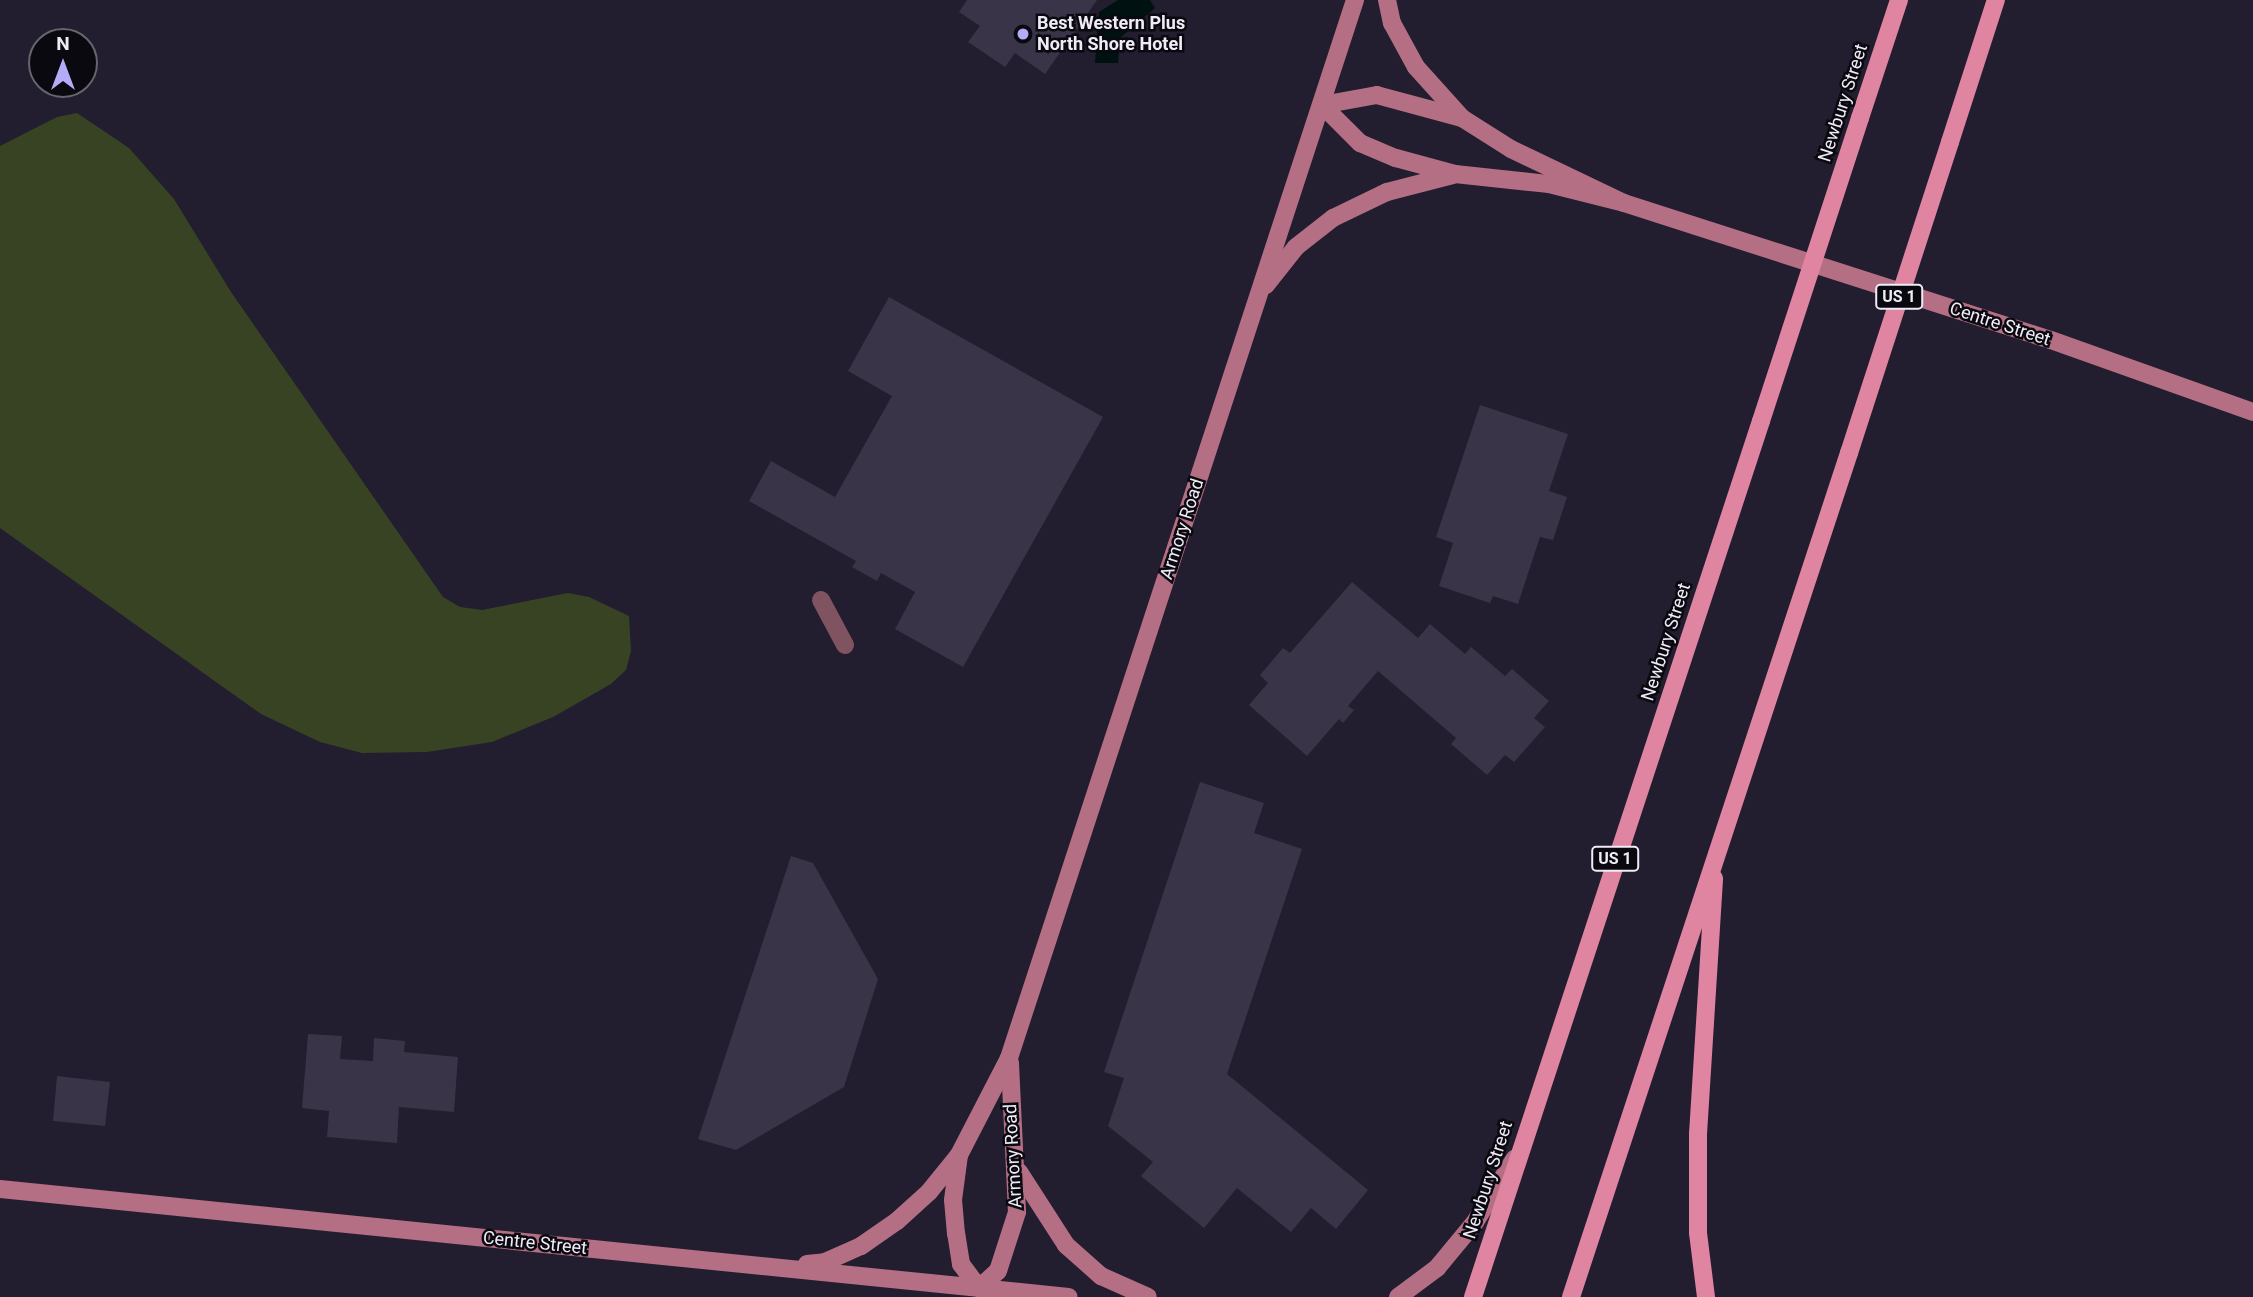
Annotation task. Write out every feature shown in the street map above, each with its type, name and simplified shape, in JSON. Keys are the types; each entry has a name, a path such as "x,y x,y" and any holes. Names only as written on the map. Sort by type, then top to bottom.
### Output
{"main road":[{"name":"Armory Road","path":"1009,1058 1017,1169 1017,1212 1009,1247 998,1271 979,1288 961,1264 956,1234 953,1200 959,1155 1009,1058 1356,0"},
{"path":"1387,0 1392,23 1416,67 1462,118"},
{"name":"Newbury Street","path":"1473,1297 1899,0"},
{"name":"US 1","path":"1571,1297 1996,0"},
{"name":"Centre Street","path":"1322,105 1377,95 1462,118 1511,149 1625,203"},
{"name":"Centre Street","path":"1322,105 1360,143 1455,174 1549,184 1625,203 2052,340 2253,412"},
{"path":"1258,296 1296,247 1333,218 1387,192 1455,174"},
{"path":"1706,1297 1698,1233 1698,1134 1715,854"},
{"path":"1398,1297 1437,1268 1475,1222 1519,1152"},
{"path":"776,1267 825,1262 861,1246 929,1192 959,1155"},
{"path":"1017,1169 1066,1245 1101,1276 1147,1297"},
{"name":"Centre Street","path":"0,1189 1069,1297"}],"lane":[{"path":"821,600 845,645"}],"green space":[{"path":"77,113 129,148 174,199 231,292 443,597 460,607 482,610 568,593 589,597 629,616 631,651 626,670 611,684 553,717 492,742 427,752 362,753 320,742 261,714 0,528 0,146 57,117"}],"shaded area":[{"path":"1118,0 1150,0 1155,8 1120,38 1118,63 1095,63 1099,12"}],"building":[{"name":"Best Western Plus North Shore Hotel","path":"967,0 1097,0 1045,74 1015,53 1005,67 968,42 980,26 959,12"},
{"path":"889,297 1103,417 963,667 895,629 915,592 881,573 877,581 852,567 856,561 749,501 771,461 835,497 892,396 848,371"},
{"path":"1480,405 1568,434 1549,491 1567,497 1553,540 1540,537 1518,604 1493,596 1490,603 1439,586 1453,543 1436,537"},
{"path":"1352,582 1418,638 1430,624 1465,654 1471,647 1505,676 1512,669 1549,701 1534,718 1545,727 1514,762 1505,755 1487,775 1451,744 1456,738 1378,671 1348,706 1354,710 1343,723 1339,719 1307,756 1249,705 1268,683 1260,675 1283,648 1290,653"},
{"path":"1200,782 1264,803 1254,833 1302,849 1227,1074 1368,1190 1336,1229 1311,1208 1291,1232 1237,1188 1204,1228 1141,1176 1153,1162 1108,1126 1124,1078 1104,1072"},
{"path":"791,856 813,863 878,979 844,1087 736,1150 698,1139"},
{"path":"308,1034 342,1036 340,1059 373,1061 374,1038 405,1041 404,1052 458,1057 454,1112 399,1107 397,1143 327,1137 329,1111 302,1108"},
{"path":"57,1076 110,1082 105,1126 53,1121"}],"place":[{"name":"Best Western Plus North Shore Hotel","path":"1023,34"}]}
